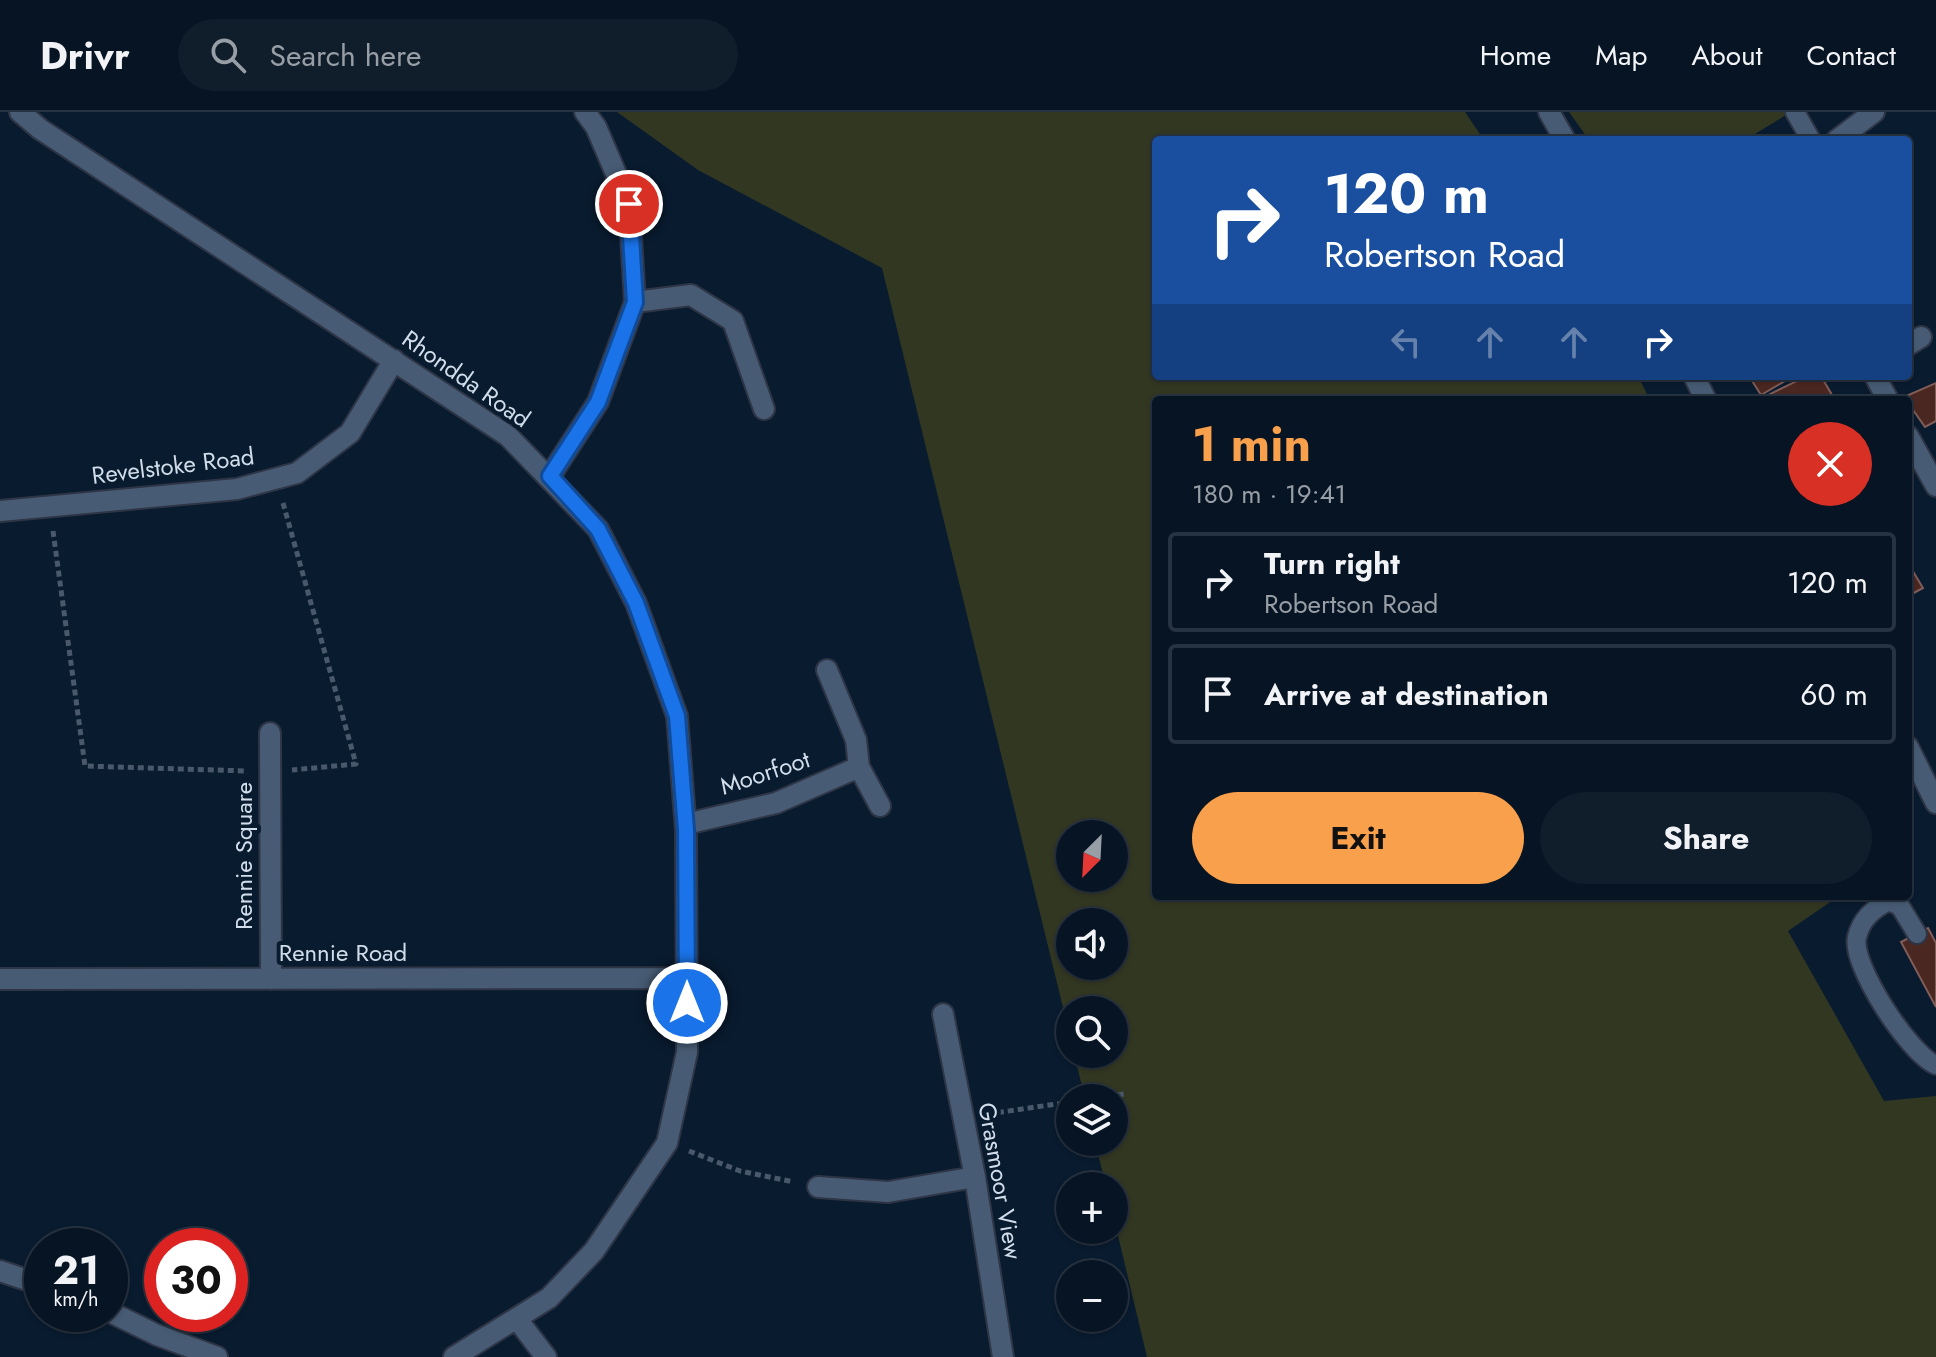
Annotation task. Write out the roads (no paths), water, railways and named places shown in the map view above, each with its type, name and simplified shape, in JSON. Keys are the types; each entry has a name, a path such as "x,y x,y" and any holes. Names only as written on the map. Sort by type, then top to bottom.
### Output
{"street":[{"name":"Rhondda Road","path":"20,112 40,129 508,436 598,529 636,603 677,716 686,824 687,1052 667,1143 594,1251 549,1298 517,1319"},
{"path":"550,476 598,402 635,302 629,204 596,127 585,112"},
{"path":"1549,112 1563,136"},
{"path":"1842,136 1874,112"},
{"path":"635,302 691,295 733,321 764,409"},
{"name":"Revelstoke Road","path":"0,511 237,489 297,473 350,433 394,360"},
{"path":"1912,443 1936,486"},
{"path":"827,670 856,740 859,767 880,806"},
{"name":"Rennie Square","path":"270,733 271,979"},
{"path":"1912,755 1936,803"},
{"name":"Moorfoot","path":"686,824 776,803 859,767"},
{"path":"0,972 0,979"},
{"name":"Rennie Road","path":"0,979 687,978"},
{"name":"Grasmoor View","path":"943,1014 975,1177 1003,1357"},
{"path":"818,1187 888,1192 975,1177"},
{"path":"0,1271 24,1279"},
{"path":"454,1357 517,1319 546,1357"},
{"path":"128,1321 217,1357"}],"lane":[{"path":"1795,112 1809,136"},
{"path":"1917,934 1900,906 1889,901 1877,907 1863,922 1856,939 1859,961 1914,1050 1936,1065"}]}
